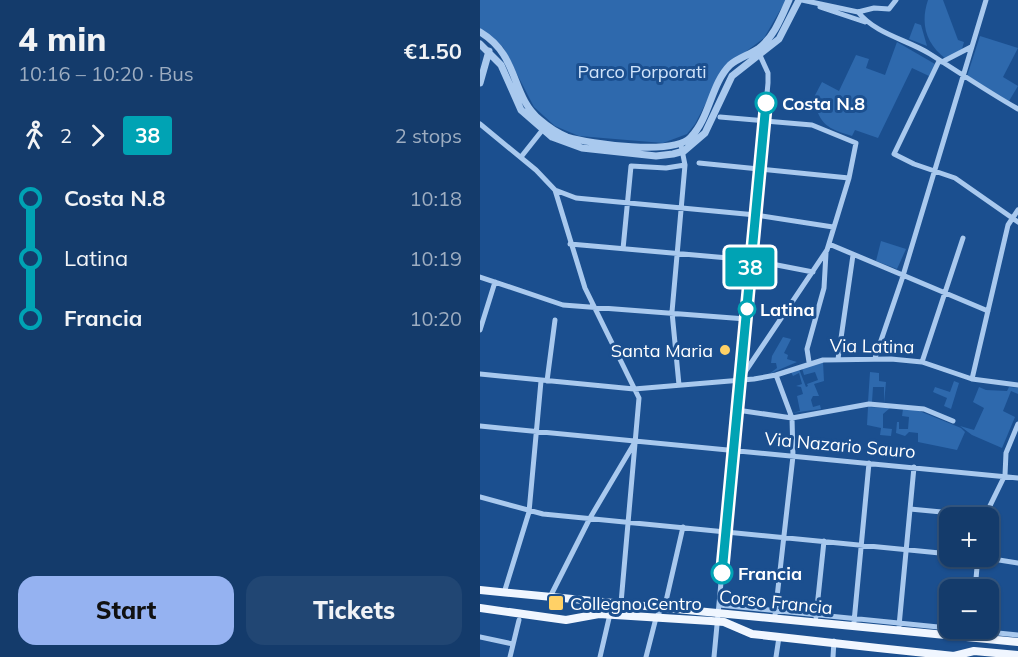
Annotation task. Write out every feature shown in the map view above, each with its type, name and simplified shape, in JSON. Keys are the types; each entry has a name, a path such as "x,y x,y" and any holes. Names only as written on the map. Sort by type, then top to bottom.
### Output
{"main road":[{"name":"Corso Francia","path":"480,590 718,613 775,615 939,631"},
{"name":"Corso Francia","path":"480,608 566,620 610,614 656,618 718,613 752,634 834,641 877,652 954,656 966,655 974,651 1018,655"},
{"name":"Corso Francia","path":"999,638 1018,642"}],"street":[{"path":"759,52 776,28 789,0"},
{"path":"480,44 489,51 504,71 521,110 567,144 582,148 656,156 682,148 705,133 735,72 784,32 800,0 858,12 874,8 885,11 894,5 896,0"},
{"path":"875,358 986,0"},
{"path":"813,3 832,13 867,22 941,62 962,77 1016,108 1018,99"},
{"path":"858,12 867,22"},
{"path":"480,32 493,41 509,61 524,99 544,128"},
{"path":"971,47 941,62 894,154 955,178 1015,220"},
{"path":"480,83 489,51"},
{"path":"714,657 765,120 768,76 759,52"},
{"path":"720,117 812,125 855,143 849,178 828,247 824,288 807,349 809,362"},
{"path":"480,124 521,157 555,190 576,198 756,215 833,227"},
{"path":"521,157 544,128"},
{"path":"679,385 672,312 685,165 682,148"},
{"path":"699,163 849,178"},
{"path":"623,249 631,166 666,168 685,165"},
{"path":"555,190 564,213 570,244 593,306 639,401 621,603"},
{"path":"972,379 1008,225 1015,220 1018,210"},
{"path":"922,362 963,238"},
{"path":"570,244 751,261 813,272"},
{"path":"828,247 853,255 988,311"},
{"path":"740,379 828,247"},
{"path":"838,359 853,255"},
{"path":"480,278 563,305 746,319"},
{"path":"480,330 495,282"},
{"path":"504,593 529,512 537,432 555,320"},
{"name":"Via Latina","path":"480,374 634,388 776,375 809,362 875,358 922,362 972,379 1018,385"},
{"path":"775,615 793,456 792,418 776,375"},
{"path":"737,410 792,418 869,404 924,409 953,421"},
{"path":"989,507 1005,476 1006,453 1018,424"},
{"name":"Via Nazario Sauro","path":"480,426 1018,478"},
{"path":"550,597 590,518 636,441"},
{"path":"854,622 869,463"},
{"path":"899,627 914,467"},
{"path":"480,497 529,512 939,553"},
{"path":"910,509 939,512"},
{"path":"646,657 656,618 666,602 683,527"},
{"path":"816,619 824,542"},
{"path":"999,560 1018,563"},
{"path":"600,657 610,614"},
{"path":"510,657 519,620"},
{"name":"Corso Francia","path":"999,634 1018,635"},
{"path":"480,637 513,644"},
{"name":"Corso Francia","path":"776,657 779,637"},
{"path":"833,657 834,641"}],"green space":[{"name":"Parco Porporati","path":"480,0 786,0 764,38 724,68 695,124 687,134 663,143 579,136 555,126 534,107 503,47 480,28"},
{"path":"928,0 943,0 958,40 964,42 962,49 946,59 934,47 926,33 925,17"},
{"path":"915,23 921,25 927,46 909,39"},
{"path":"980,36 1018,48 1003,77 1018,86 1009,101 967,76"},
{"path":"897,42 935,64 929,76 912,68 878,138 855,130 852,136 826,125 813,99 822,82 839,91 856,55 869,59 866,68 885,75"},
{"path":"881,241 906,249 897,269 876,261"},
{"path":"783,337 791,339 784,353 788,355 787,359 797,362 769,374 777,368 776,363 771,363 772,356"},
{"path":"823,362 824,381 814,384 819,396 813,396 811,400 813,407 820,405 821,409 792,413 800,411 797,396 803,394 801,387 796,386 802,384 799,373 793,376 791,372 799,369 806,387 807,384 818,380 815,372 804,375 802,368"},
{"path":"870,372 879,373 879,381 886,382 884,403 884,387 873,387 872,402 868,402"},
{"path":"954,381 959,383 951,409 944,406 947,398 933,392 935,387 950,392"},
{"path":"979,387 986,390 1007,391 1009,387 1018,388 1018,394 1011,391 1003,411 1015,417 1002,448 972,435 960,426 974,430 984,408 973,402"},
{"path":"868,407 890,408 883,414 883,428 892,429 891,436 880,435 881,428 867,425"},
{"path":"903,409 917,410 961,428 965,432 957,450 918,442 918,433 909,432 905,436 896,433 897,422 899,422 899,429 908,429 909,417 902,416"}],"bus line":[{"name":"38","path":"722,573 766,103"}],"place":[{"name":"Costa N.8","path":"766,103"},
{"name":"Latina","path":"747,309"},
{"name":"Santa Maria","path":"725,350"},
{"name":"Francia","path":"722,573"},
{"name":"Collegno Centro","path":"556,603"}]}
